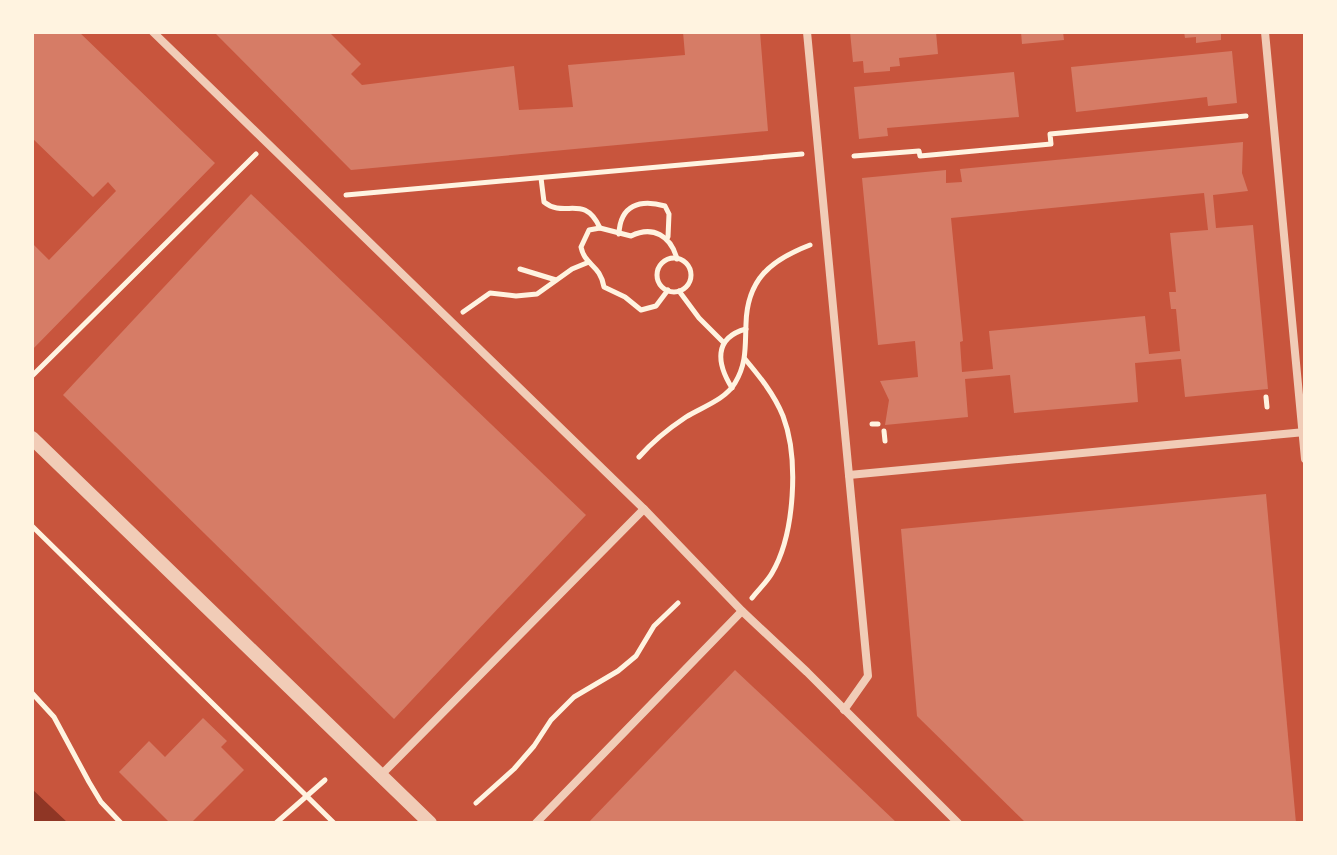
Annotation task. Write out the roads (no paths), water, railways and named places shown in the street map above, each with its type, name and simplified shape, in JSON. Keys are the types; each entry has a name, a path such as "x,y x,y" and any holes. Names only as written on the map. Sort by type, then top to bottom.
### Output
{"street":[{"path":"153,32 644,509 742,611 958,823"},
{"path":"807,32 868,676 844,710"},
{"path":"1265,32 1305,459"},
{"path":"849,475 1304,432"},
{"path":"32,438 430,823"},
{"path":"380,776 644,509"},
{"path":"536,823 742,611"}]}
